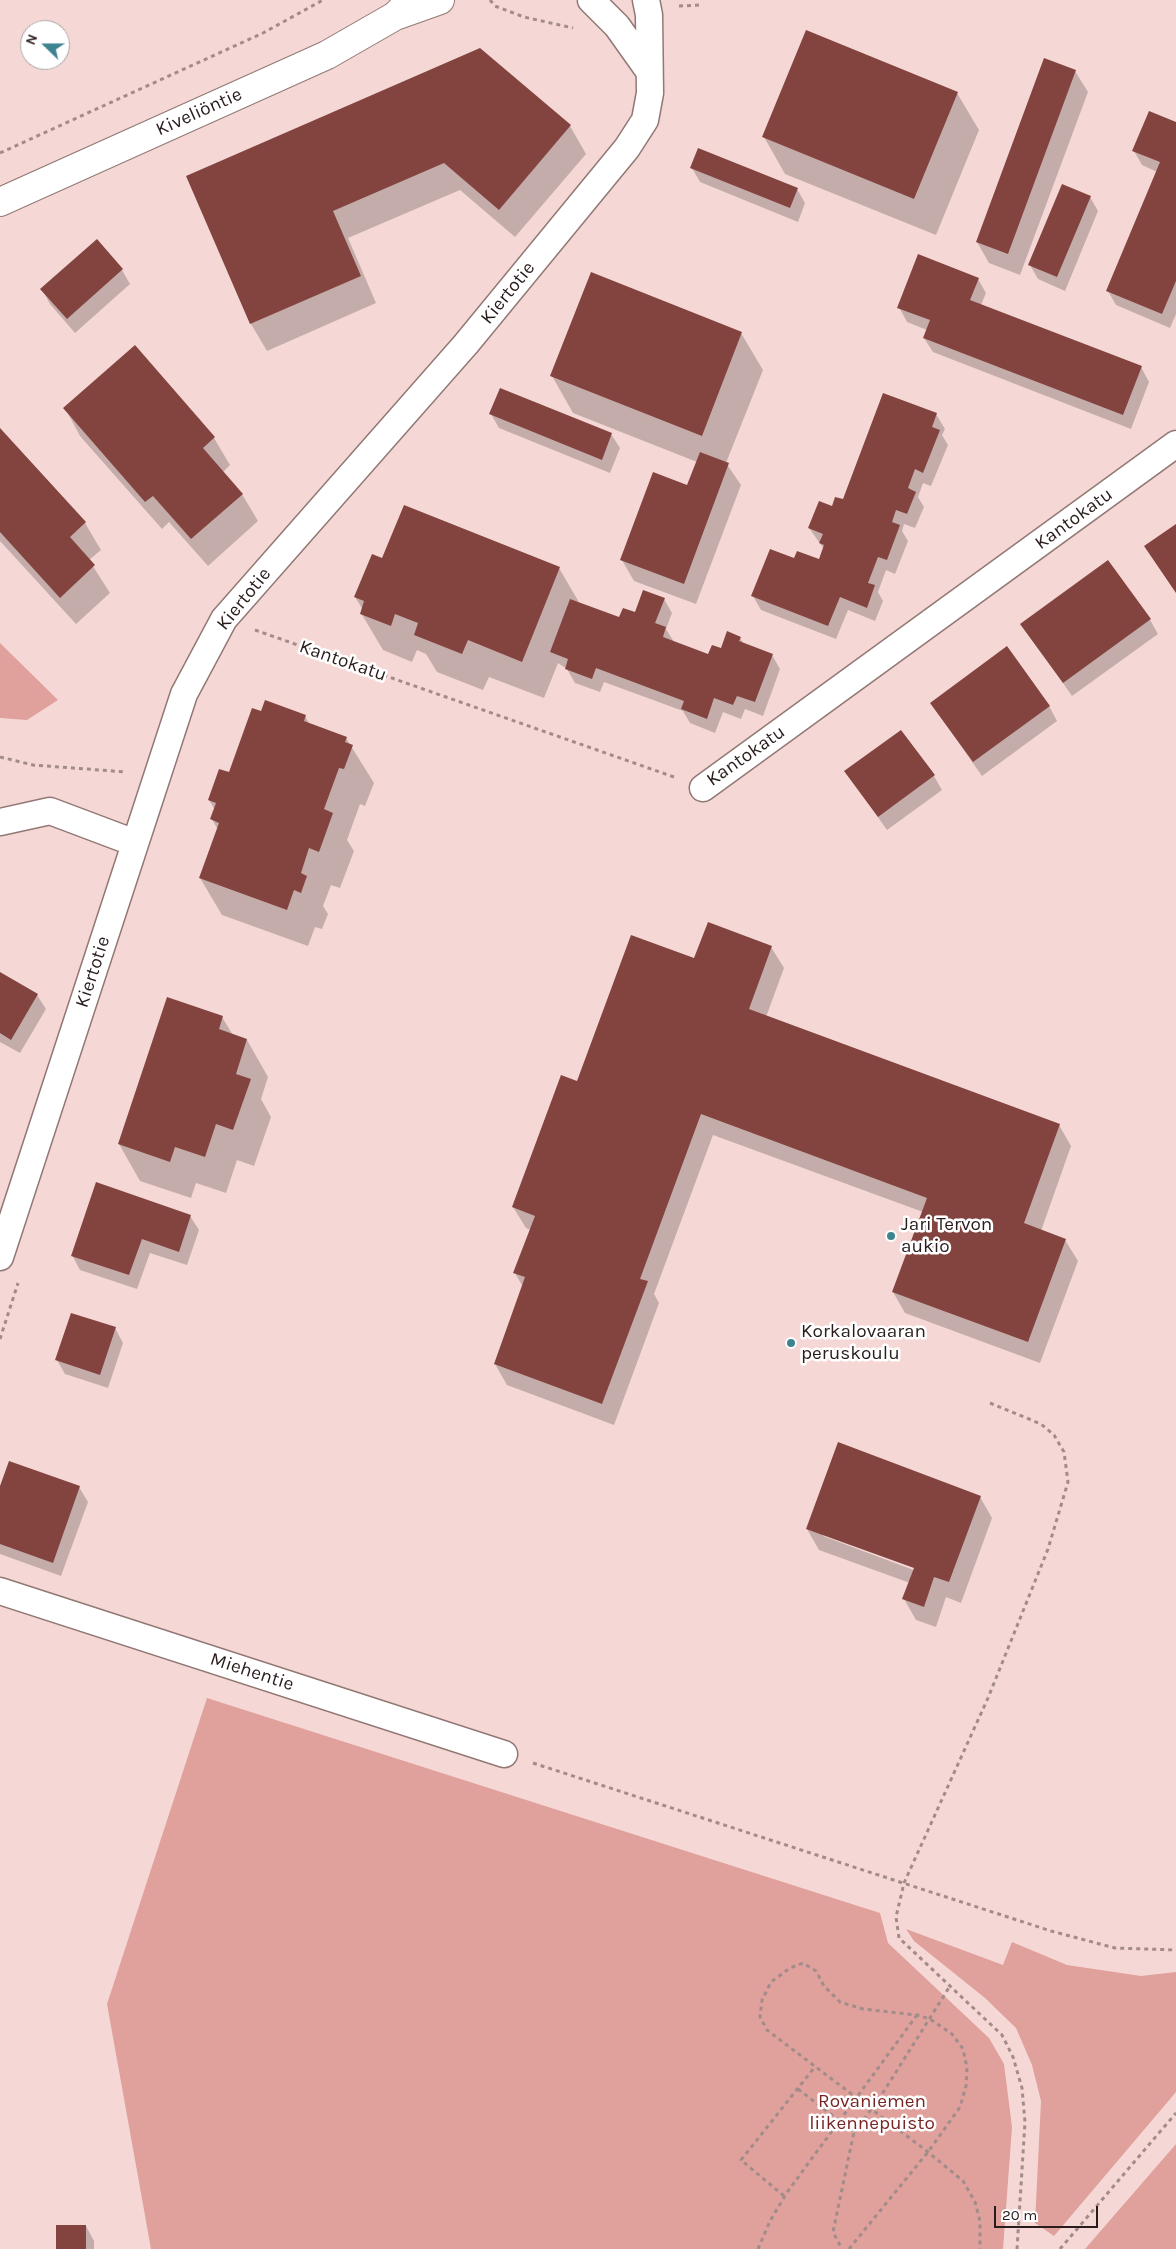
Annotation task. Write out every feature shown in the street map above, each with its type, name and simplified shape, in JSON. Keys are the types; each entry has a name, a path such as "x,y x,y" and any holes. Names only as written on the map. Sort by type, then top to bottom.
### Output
{"street":[{"name":"Kiveliöntie","path":"0,202 327,55 403,8 440,0"},
{"path":"591,0 617,26 649,71"},
{"name":"Kiertotie","path":"0,1257 156,774 184,694 224,619 466,344 627,148 645,120 650,93 649,15 646,0"},
{"name":"Kantokatu","path":"703,788 1176,444"},
{"path":"0,822 50,811 135,843"},
{"name":"Miehentie","path":"0,1591 504,1754"}],"path":[{"path":"0,153 263,33 323,0"},
{"name":"Kantokatu","path":"224,619 703,788"},
{"path":"0,757 33,765 156,774"},
{"path":"990,1403 1041,1424 1054,1435 1064,1452 1068,1482 1048,1549 988,1698 904,1883 896,1917 899,1938 1002,2035 1013,2056 1022,2088 1025,2122 1017,2249"},
{"path":"504,1754 1051,1931 1115,1948 1176,1950"},
{"path":"849,2249 928,2152 960,2107 966,2086 967,2068 963,2050 952,2034 930,2019 917,2015 863,2009 840,2002 824,1986 816,1971 803,1963 790,1968 771,1982 762,2000 760,2017 767,2030 814,2068 928,2152 963,2181 975,2202 980,2221 980,2249"},
{"path":"842,2249 833,2232 854,2132 871,2110 950,1986"},
{"path":"758,2249 784,2196 917,2015"},
{"path":"784,2196 741,2160 814,2068"},
{"path":"798,2089 854,2132"},
{"path":"1060,2249 1176,2113"}],"green space":[{"path":"0,643 58,700 27,720 0,718"},
{"name":"Rovaniemen liikennepuisto","path":"207,1698 880,1913 888,1943 989,2038 1004,2064 1012,2127 1003,2249 151,2249 107,2004"},
{"path":"906,1929 1003,1965 1012,1942 1067,1965 1141,1976 1176,1972 1176,2092 1054,2236 1035,2223 1041,2101 1032,2065 1016,2028 985,1998 914,1941"},
{"path":"1176,2144 1176,2249 1085,2249"}],"building":[{"path":"806,30 958,92 914,199 762,137"},
{"path":"480,48 571,125 499,210 444,163 333,211 361,276 250,324 186,176"},
{"path":"1044,58 1076,70 1008,254 976,242"},
{"path":"1149,111 1176,122 1176,281 1162,314 1106,291 1160,162 1132,151"},
{"path":"698,148 798,188 790,208 690,168"},
{"path":"1062,184 1091,196 1057,277 1028,265"},
{"path":"97,239 123,269 67,319 40,289"},
{"path":"918,254 979,278 970,300 1142,366 1123,415 923,338 930,320 897,308"},
{"path":"591,272 742,332 702,436 550,376"},
{"path":"135,345 215,437 203,448 243,494 191,539 153,496 145,502 63,408"},
{"path":"500,388 612,433 602,460 489,414"},
{"path":"883,393 937,413 932,427 940,430 923,473 915,469 908,488 916,492 907,514 896,510 892,522 900,525 887,560 878,557 868,583 875,585 867,608 840,597 828,626 751,596 770,549 794,558 797,551 819,559 824,545 819,543 823,534 808,528 819,501 832,506 835,497 843,499"},
{"path":"0,428 86,522 70,537 95,565 60,598 0,532"},
{"path":"700,452 729,463 684,584 620,560 653,472 687,485"},
{"path":"404,505 560,567 522,662 468,640 462,654 414,635 418,623 395,614 391,626 360,614 364,601 354,597 372,554 382,558"},
{"path":"1176,524 1176,593 1144,546"},
{"path":"1108,560 1151,619 1063,683 1020,624"},
{"path":"643,590 665,598 655,623 666,627 663,637 708,654 712,645 721,648 727,631 741,637 739,641 773,654 755,702 737,696 733,705 714,698 707,719 681,709 684,701 596,668 592,679 565,669 568,659 550,652 570,599 619,617 623,608 635,612"},
{"path":"1007,646 1050,706 973,762 930,703"},
{"path":"265,700 306,715 304,721 347,737 345,742 353,745 344,769 339,768 324,809 333,813 319,852 309,848 301,873 307,876 301,893 294,890 287,910 199,878 219,823 210,819 216,803 208,800 219,769 229,772 252,708 261,711"},
{"path":"901,730 935,775 878,817 844,771"},
{"path":"708,922 772,946 749,1009 1060,1124 1024,1223 1066,1239 1028,1342 892,1292 927,1198 701,1114 640,1279 648,1281 602,1404 494,1364 525,1277 513,1273 535,1216 512,1207 561,1075 577,1081 631,935 694,958"},
{"path":"0,972 38,994 11,1040 0,1033"},
{"path":"167,997 223,1016 219,1029 247,1039 236,1074 251,1079 233,1130 216,1124 205,1157 175,1147 170,1162 118,1144"},
{"path":"96,1182 191,1215 179,1252 142,1239 129,1275 71,1256"},
{"path":"71,1313 116,1327 100,1375 55,1360"},
{"path":"838,1442 981,1496 949,1582 934,1577 924,1607 902,1599 914,1568 806,1529"},
{"path":"9,1461 80,1486 53,1563 0,1544 0,1486"},
{"path":"56,2225 86,2225 86,2249 56,2249"}],"place":[{"name":"Jari Tervon aukio","path":"891,1236"},
{"name":"Korkalovaaran peruskoulu","path":"791,1343"}]}
